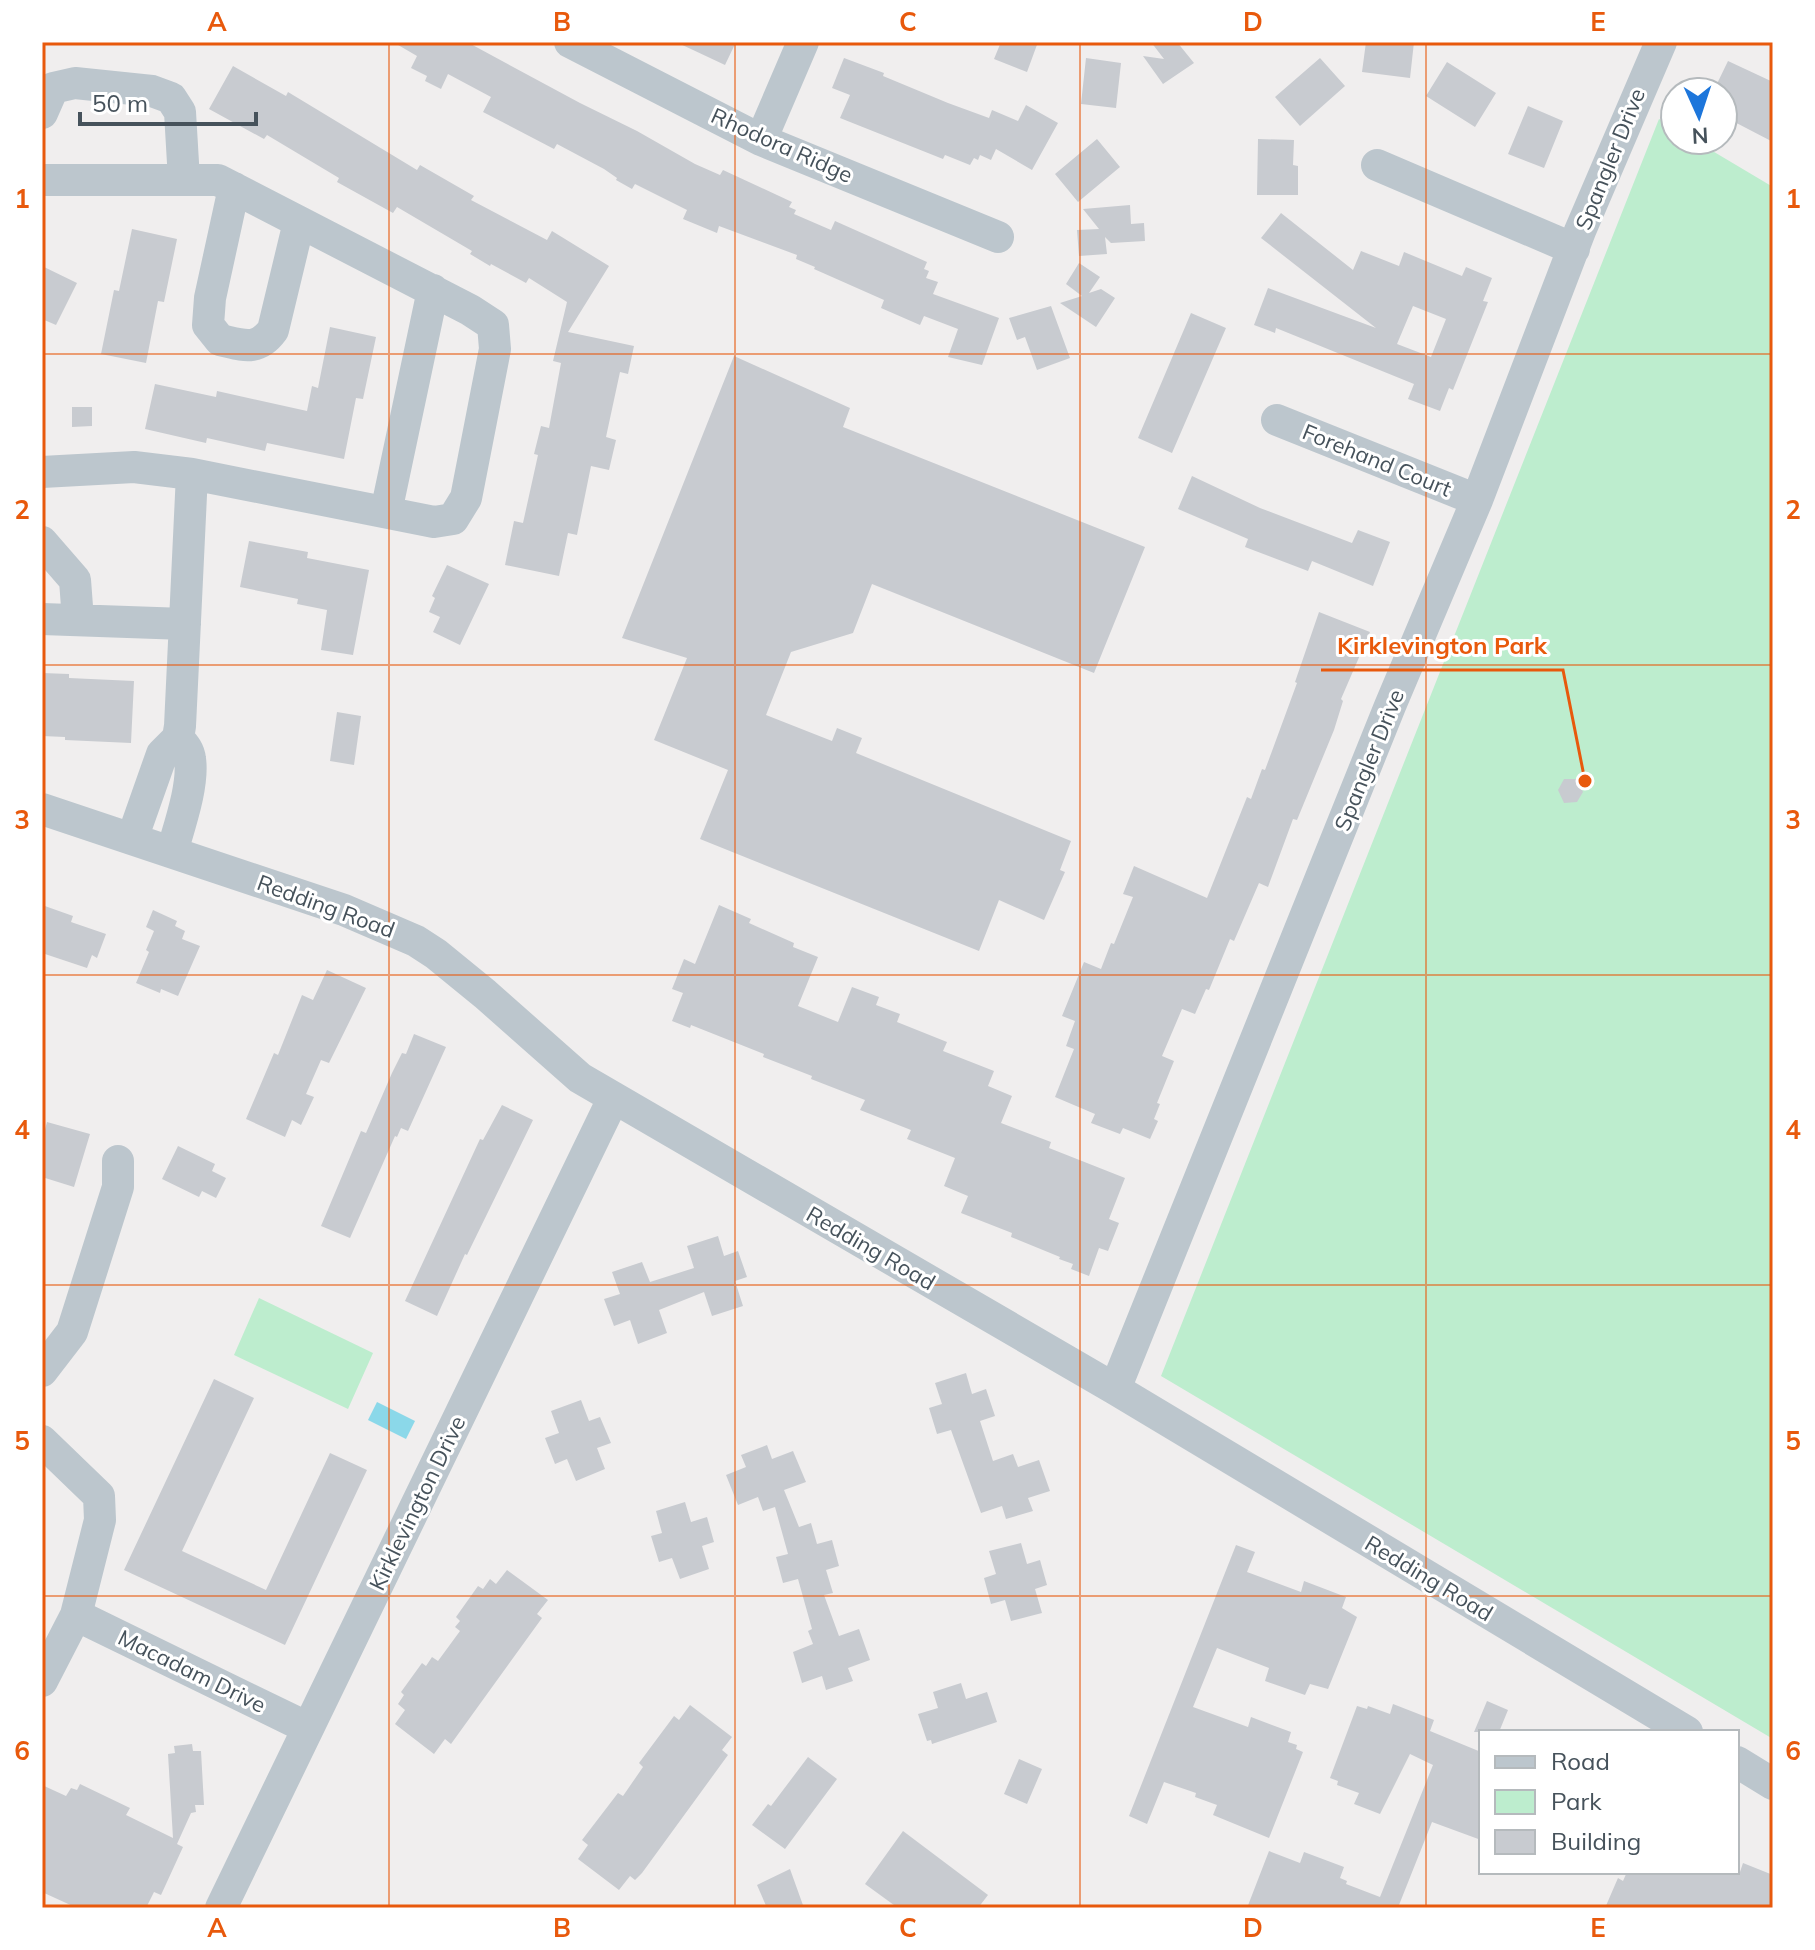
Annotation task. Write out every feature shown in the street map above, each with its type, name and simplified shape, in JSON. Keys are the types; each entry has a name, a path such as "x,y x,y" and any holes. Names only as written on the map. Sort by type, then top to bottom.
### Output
{"street":[{"name":"Rhodora Ridge","path":"570,42 761,140 998,237"},
{"path":"761,140 803,42"},
{"name":"Spangler Drive","path":"1115,1389 1384,721 1477,500 1580,231 1661,42"},
{"path":"42,113 53,88 75,83 152,91 171,98 180,112 184,180"},
{"path":"1377,165 1574,249"},
{"path":"42,180 218,180 470,310 493,325 495,349 466,498 453,519 434,522 192,474 134,467 42,472"},
{"path":"234,188 210,298 208,325 220,340 248,346 264,341 273,330 299,222"},
{"path":"386,512 433,290"},
{"name":"Forehand Court","path":"1277,420 1477,500"},
{"path":"132,839 162,754 178,738 192,474"},
{"path":"42,542 75,580 78,620"},
{"path":"42,619 185,624"},
{"path":"172,852 191,760 178,738"},
{"name":"Redding Road","path":"42,809 344,910 416,941 485,994 580,1078 613,1099 1115,1389 1684,1730"},
{"name":"Kirklevington Drive","path":"221,1908 613,1099"},
{"path":"42,1371 72,1332 118,1187 118,1161"},
{"path":"42,1441 99,1496 100,1520 76,1615 42,1681"},
{"name":"Macadam Drive","path":"76,1615 308,1728"},
{"path":"1739,1763 1773,1784"}],"green space":[{"path":"1659,119 1659,156 1721,156 1773,187 1773,1739 1161,1376"},
{"path":"259,1298 373,1353 348,1409 234,1355"}],"water":[{"path":"377,1402 415,1421 406,1439 368,1420"}],"building":[{"path":"393,42 467,42 695,164 720,175 723,170 792,202 789,207 796,210 794,214 831,230 835,221 927,262 924,269 929,271 926,278 938,282 933,294 999,318 982,365 948,357 958,329 924,316 920,325 881,308 884,300 814,269 796,259 797,255 719,226 717,233 683,219 687,210 635,184 632,189 604,169 557,144 554,149 483,112 491,97 448,74 441,89 425,81 427,76 411,68 417,56"},
{"path":"676,42 736,42 725,65"},
{"path":"1001,42 1038,42 1027,72 994,59"},
{"path":"1151,42 1177,42 1194,63 1163,84 1143,56 1164,59"},
{"path":"1366,42 1414,42 1410,78 1362,72"},
{"path":"844,58 989,118 992,110 1018,121 1026,105 1058,123 1032,170 996,149 991,160 980,155 970,165 945,155 943,159 840,118 850,95 832,88"},
{"path":"1086,58 1121,63 1116,108 1081,104"},
{"path":"1320,58 1345,86 1300,126 1275,97"},
{"path":"1728,61 1773,82 1773,142 1739,124 1739,76 1721,76"},
{"path":"1447,62 1496,93 1475,127 1426,96"},
{"path":"233,66 286,96 288,92 417,170 420,165 474,196 471,200 547,240 552,231 609,266 568,332 634,346 628,374 620,372 606,437 616,440 609,470 591,466 577,535 568,533 559,576 505,565 514,521 523,523 541,426 549,428 561,363 553,361 567,302 529,278 526,283 490,266 470,254 472,251 397,207 393,213 337,182 339,178 267,135 264,139 209,109"},
{"path":"1528,106 1563,121 1544,168 1508,154"},
{"path":"1097,139 1120,167 1078,202 1055,174"},
{"path":"1258,139 1294,140 1293,165 1298,166 1298,195 1257,195"},
{"path":"1130,205 1131,224 1144,223 1145,241 1111,243 1105,237 1107,254 1079,256 1077,230 1099,229 1083,209"},
{"path":"1281,213 1353,270 1361,251 1399,266 1404,252 1462,276 1466,267 1492,278 1483,301 1488,302 1453,390 1449,388 1440,411 1408,399 1414,384 1276,328 1275,333 1254,325 1268,288 1376,328 1261,238","holes":["1413,306 1446,319 1431,357 1397,344"]},
{"path":"132,229 177,239 164,302 158,301 146,363 101,354 114,290 119,291"},
{"path":"1079,263 1100,277 1089,293 1101,289 1115,298 1096,327 1060,303 1082,296 1066,284"},
{"path":"42,266 77,283 56,325 42,319"},
{"path":"1051,306 1070,358 1037,370 1025,337 1017,340 1009,318"},
{"path":"1191,313 1226,328 1172,453 1138,438"},
{"path":"330,327 376,337 363,399 356,398 344,459 267,443 265,451 207,438 206,443 145,429 155,384 216,397 217,391 307,411 312,386 318,388"},
{"path":"734,356 850,408 843,427 1145,547 1094,673 872,584 853,633 791,652 766,715 832,741 837,728 862,738 856,753 1071,841 1060,870 1065,872 1044,920 999,900 979,951 700,839 728,770 654,740 687,658 622,638"},
{"path":"72,407 92,407 92,426 72,427"},
{"path":"1192,476 1260,508 1352,543 1358,530 1390,542 1373,586 1312,561 1308,571 1245,547 1248,539 1178,509"},
{"path":"249,541 308,552 307,558 369,570 353,655 321,650 327,610 297,604 298,599 240,587"},
{"path":"447,565 489,584 460,645 433,632 440,617 429,612 435,598 432,596"},
{"path":"1319,612 1370,632 1341,699 1334,730 1297,820 1293,819 1268,887 1259,883 1234,941 1230,939 1209,990 1206,989 1195,1014 1182,1009 1162,1056 1174,1061 1157,1103 1160,1104 1154,1119 1158,1121 1150,1139 1123,1128 1120,1134 1091,1123 1095,1114 1055,1097 1074,1049 1066,1046 1075,1021 1062,1016 1084,962 1101,969 1133,897 1123,894 1134,866 1207,898 1247,797 1251,799 1262,769 1265,770"},
{"path":"42,673 69,674 69,678 134,681 131,743 42,736"},
{"path":"337,712 361,716 354,765 330,761"},
{"path":"1564,779 1577,779 1583,792 1577,802 1564,803 1558,790"},
{"path":"42,905 73,916 71,922 106,934 97,958 92,955 87,968 42,953"},
{"path":"719,905 751,919 749,923 794,943 793,947 818,957 798,1006 838,1022 852,987 879,997 876,1005 900,1014 897,1022 947,1042 943,1051 994,1071 988,1086 1012,1096 1001,1123 1051,1142 1049,1148 1125,1178 1109,1219 1119,1223 1108,1251 1099,1248 1089,1276 1071,1269 1073,1264 1060,1257 1011,1237 1012,1233 961,1213 968,1196 944,1186 955,1158 907,1139 911,1130 860,1110 865,1100 811,1079 812,1076 763,1057 764,1054 691,1025 690,1028 672,1021 683,993 672,989 684,959 695,964"},
{"path":"153,910 177,921 175,926 185,931 182,939 200,946 178,996 161,989 160,993 136,983 154,931 146,927"},
{"path":"327,970 366,988 329,1063 321,1060 306,1094 314,1097 301,1125 292,1120 285,1137 246,1119 274,1053 278,1055 302,995 313,1000"},
{"path":"414,1034 446,1047 408,1131 401,1128 395,1136 350,1238 321,1226 361,1131 366,1133 392,1073 402,1053 406,1054"},
{"path":"502,1105 533,1120 437,1316 405,1301 480,1139 483,1140"},
{"path":"47,1122 90,1134 74,1187 42,1177 42,1141"},
{"path":"178,1146 215,1164 212,1171 226,1178 216,1198 202,1191 199,1197 162,1179"},
{"path":"718,1236 724,1256 738,1251 747,1277 735,1281 743,1306 712,1316 704,1292 659,1310 667,1333 638,1344 630,1320 614,1326 604,1299 620,1294 612,1272 642,1262 650,1282 694,1268 687,1246"},
{"path":"966,1373 972,1394 986,1389 995,1416 980,1421 993,1461 1013,1454 1018,1467 1039,1460 1050,1491 1028,1498 1033,1511 1006,1519 1002,1506 981,1513 951,1430 937,1434 929,1408 942,1404 935,1383"},
{"path":"214,1379 254,1398 182,1551 266,1590 330,1453 367,1470 285,1645 124,1570"},
{"path":"581,1400 589,1421 600,1417 611,1443 597,1448 605,1469 576,1481 567,1459 555,1464 545,1438 559,1433 551,1411"},
{"path":"767,1445 772,1459 793,1451 806,1482 784,1490 799,1527 811,1523 817,1544 832,1540 839,1566 826,1570 833,1593 824,1595 839,1636 859,1629 870,1660 848,1668 853,1681 826,1690 822,1676 802,1683 793,1652 813,1644 808,1631 812,1629 798,1579 783,1583 776,1557 788,1554 775,1507 763,1511 758,1497 738,1505 726,1475 746,1467 741,1455"},
{"path":"685,1502 691,1522 707,1517 714,1542 702,1546 709,1569 680,1579 672,1558 659,1562 651,1536 662,1533 656,1511"},
{"path":"1021,1543 1027,1564 1040,1560 1047,1585 1035,1589 1042,1613 1011,1621 1005,1600 991,1604 984,1578 996,1574 989,1551"},
{"path":"1236,1545 1255,1552 1247,1572 1301,1592 1304,1581 1346,1597 1342,1608 1357,1617 1328,1689 1310,1684 1305,1695 1265,1681 1269,1668 1217,1648 1193,1707 1248,1727 1251,1717 1291,1732 1288,1742 1297,1745 1296,1749 1303,1752 1269,1838 1213,1815 1217,1805 1195,1797 1196,1793 1164,1782 1147,1824 1129,1816"},
{"path":"507,1570 548,1600 537,1614 542,1618 451,1744 445,1739 434,1754 395,1724 405,1710 398,1704 404,1695 401,1692 422,1663 426,1666 432,1657 438,1661 460,1631 455,1627 460,1621 456,1617 478,1586 483,1589 490,1579 496,1584"},
{"path":"961,1683 966,1699 987,1692 997,1722 932,1744 931,1740 927,1741 918,1714 938,1708 933,1692"},
{"path":"1487,1701 1508,1710 1500,1730 1474,1732"},
{"path":"1393,1704 1434,1720 1430,1731 1479,1751 1479,1839 1432,1822 1399,1905 1404,1908 1247,1908 1269,1851 1300,1863 1304,1852 1344,1867 1340,1878 1347,1881 1346,1884 1380,1897 1433,1765 1410,1754 1380,1814 1354,1804 1359,1793 1337,1785 1338,1781 1330,1778 1357,1706 1367,1709 1368,1706 1390,1714"},
{"path":"690,1705 732,1737 722,1750 728,1755 642,1873 635,1880 630,1876 619,1890 578,1859 588,1845 582,1840 618,1793 623,1796 643,1767 639,1763 674,1716 679,1720"},
{"path":"192,1744 193,1751 201,1751 204,1805 195,1805 196,1812 191,1813 177,1844 183,1847 161,1895 154,1892 146,1908 77,1908 42,1892 42,1785 66,1796 71,1788 77,1790 80,1784 130,1808 126,1815 173,1838 168,1754 175,1753 174,1746"},
{"path":"808,1757 837,1779 785,1849 752,1825 768,1804 771,1806"},
{"path":"1019,1759 1042,1769 1027,1804 1004,1794"},
{"path":"903,1831 988,1895 978,1908 898,1908 865,1884"},
{"path":"1743,1863 1773,1875 1773,1908 1605,1908 1618,1878 1623,1881 1626,1874 1740,1872"},
{"path":"790,1869 804,1908 767,1908 757,1885"}],"place":[{"name":"Kirklevington Park","path":"1585,781"}]}
